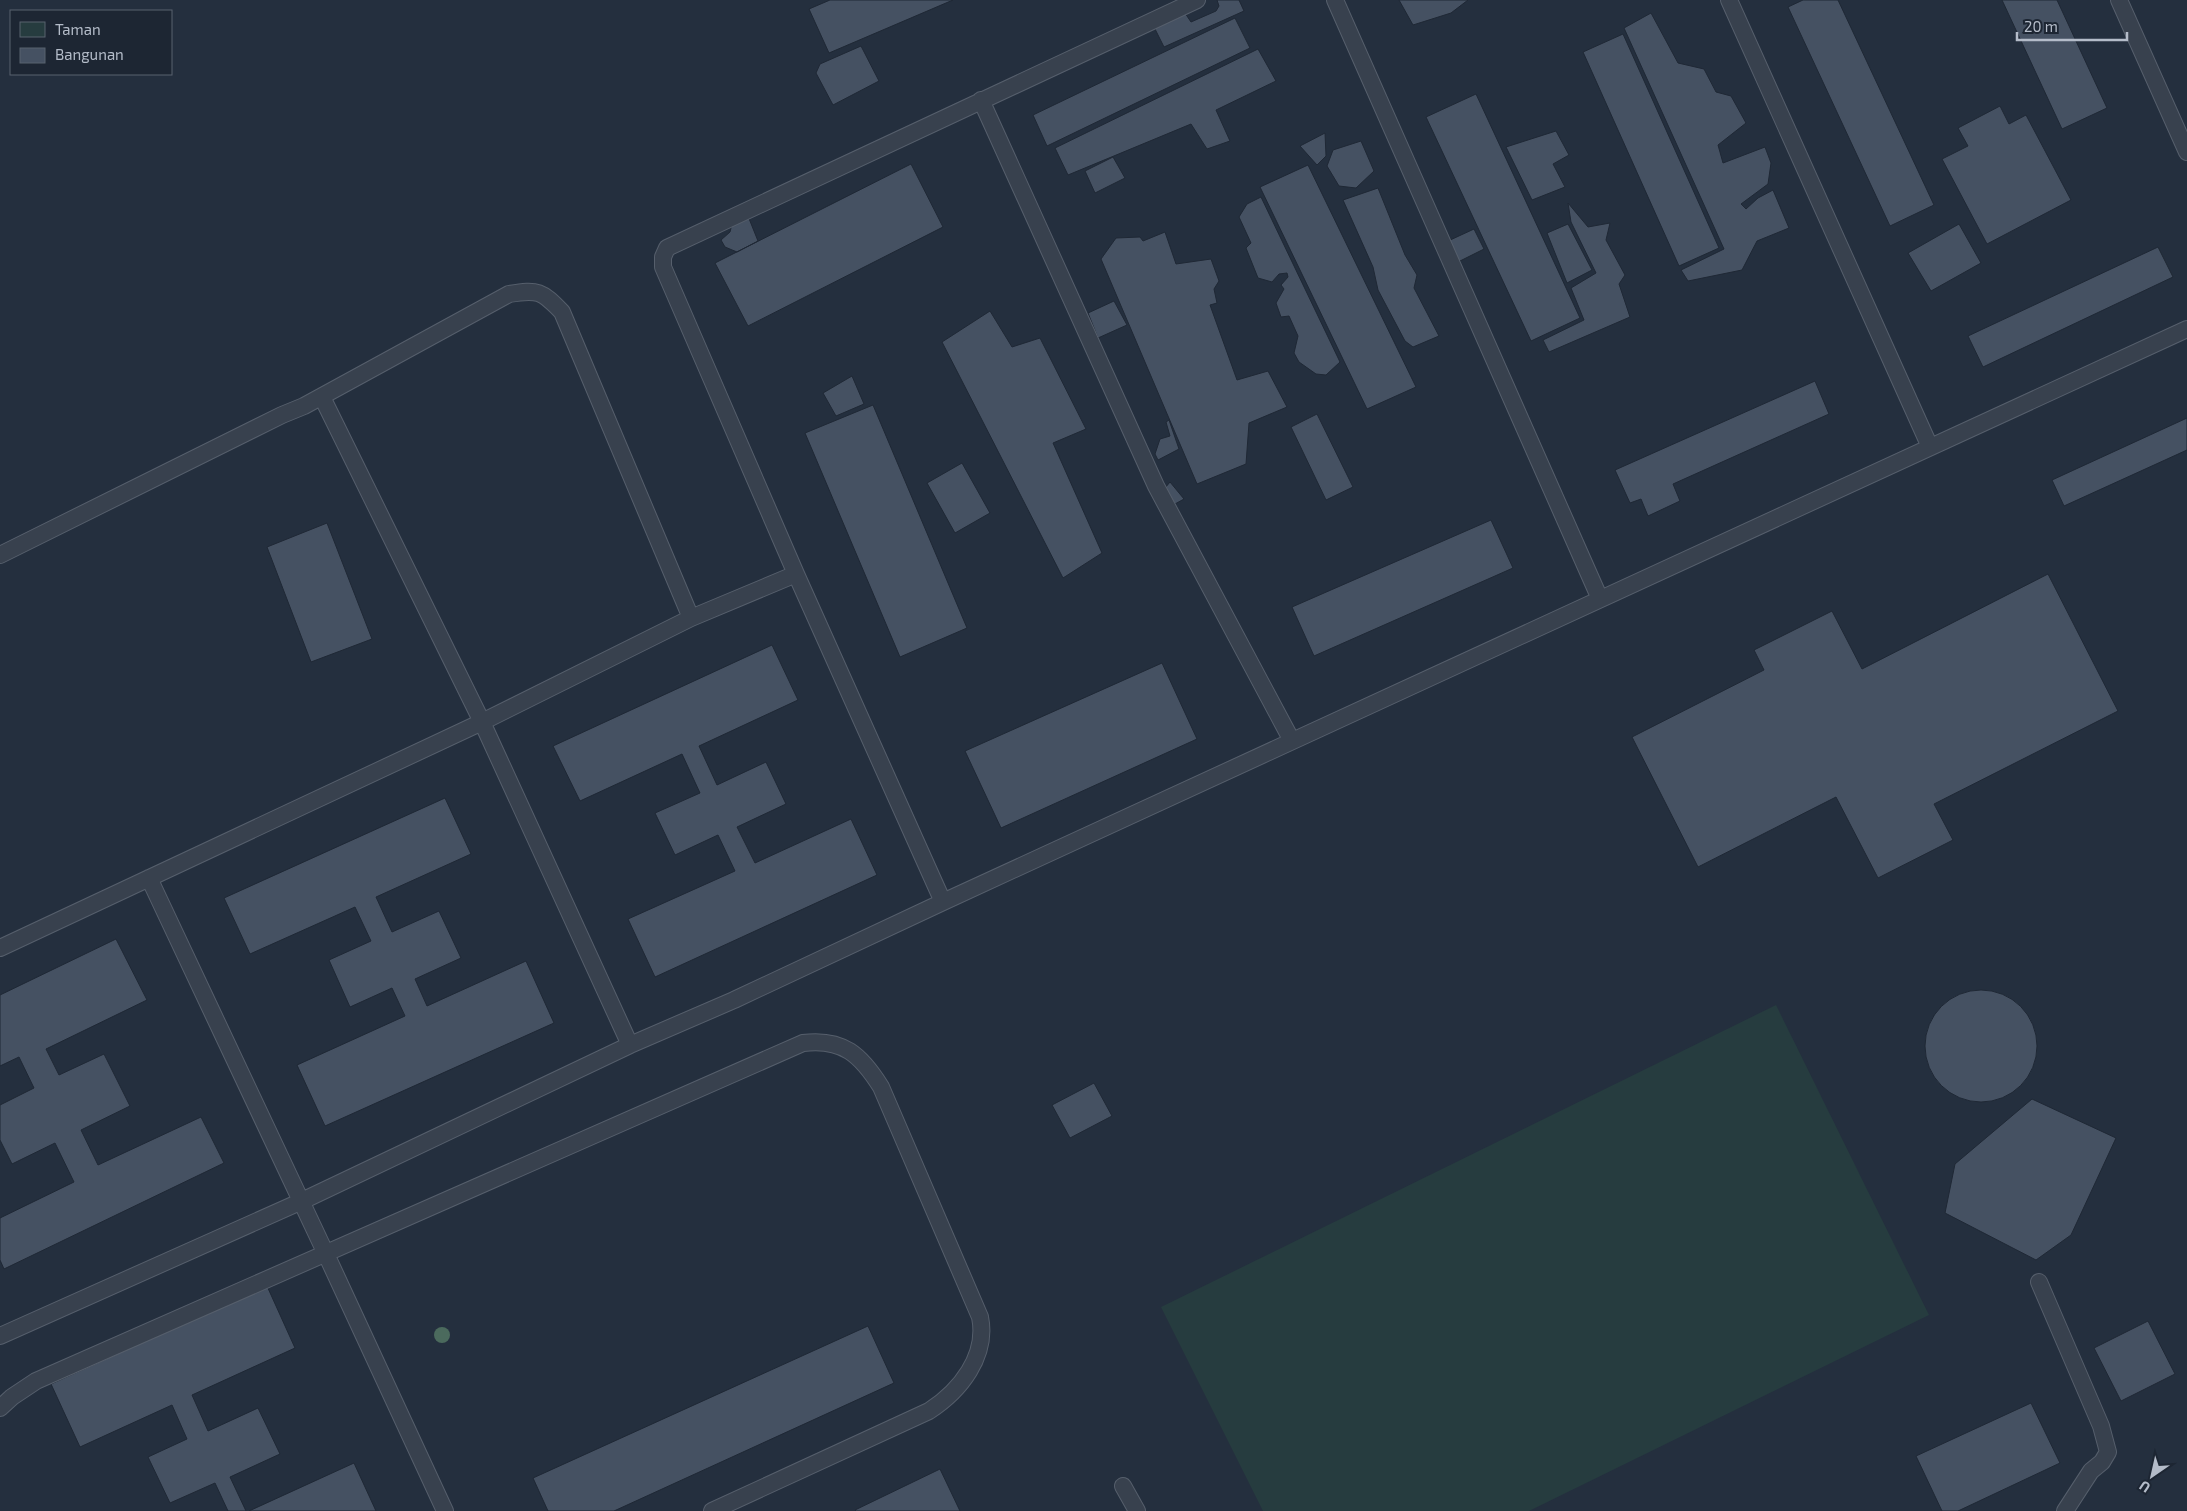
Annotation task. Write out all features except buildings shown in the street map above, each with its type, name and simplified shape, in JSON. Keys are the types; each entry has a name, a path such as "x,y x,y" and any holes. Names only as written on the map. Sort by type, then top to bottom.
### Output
{"lane":[{"path":"942,902 796,574 663,267 663,257 667,248 1197,0"},
{"path":"1335,0 1600,599"},
{"path":"1729,0 1930,448"},
{"path":"2119,0 2187,152"},
{"path":"981,100 1156,486 1292,741"},
{"path":"0,555 322,397 509,294 536,292 550,300 562,312 691,618"},
{"path":"0,1336 302,1201 630,1045 734,1000 942,902 2187,329"},
{"path":"322,397 482,722 630,1045"},
{"path":"0,948 482,722 691,618 796,574"},
{"path":"149,878 302,1201 445,1511"},
{"path":"0,1408 12,1397 36,1381 803,1043 820,1041 833,1043 850,1051 867,1065 881,1087 980,1316 983,1329 982,1341 975,1359 963,1380 946,1400 929,1411 712,1511"},
{"path":"2040,1282 2101,1426 2108,1452 2102,1462 2091,1472 2065,1511"},
{"path":"1123,1486 1137,1511"}],"green space":[{"path":"1776,1005 1929,1315 1529,1511 1263,1511 1161,1307"}]}
